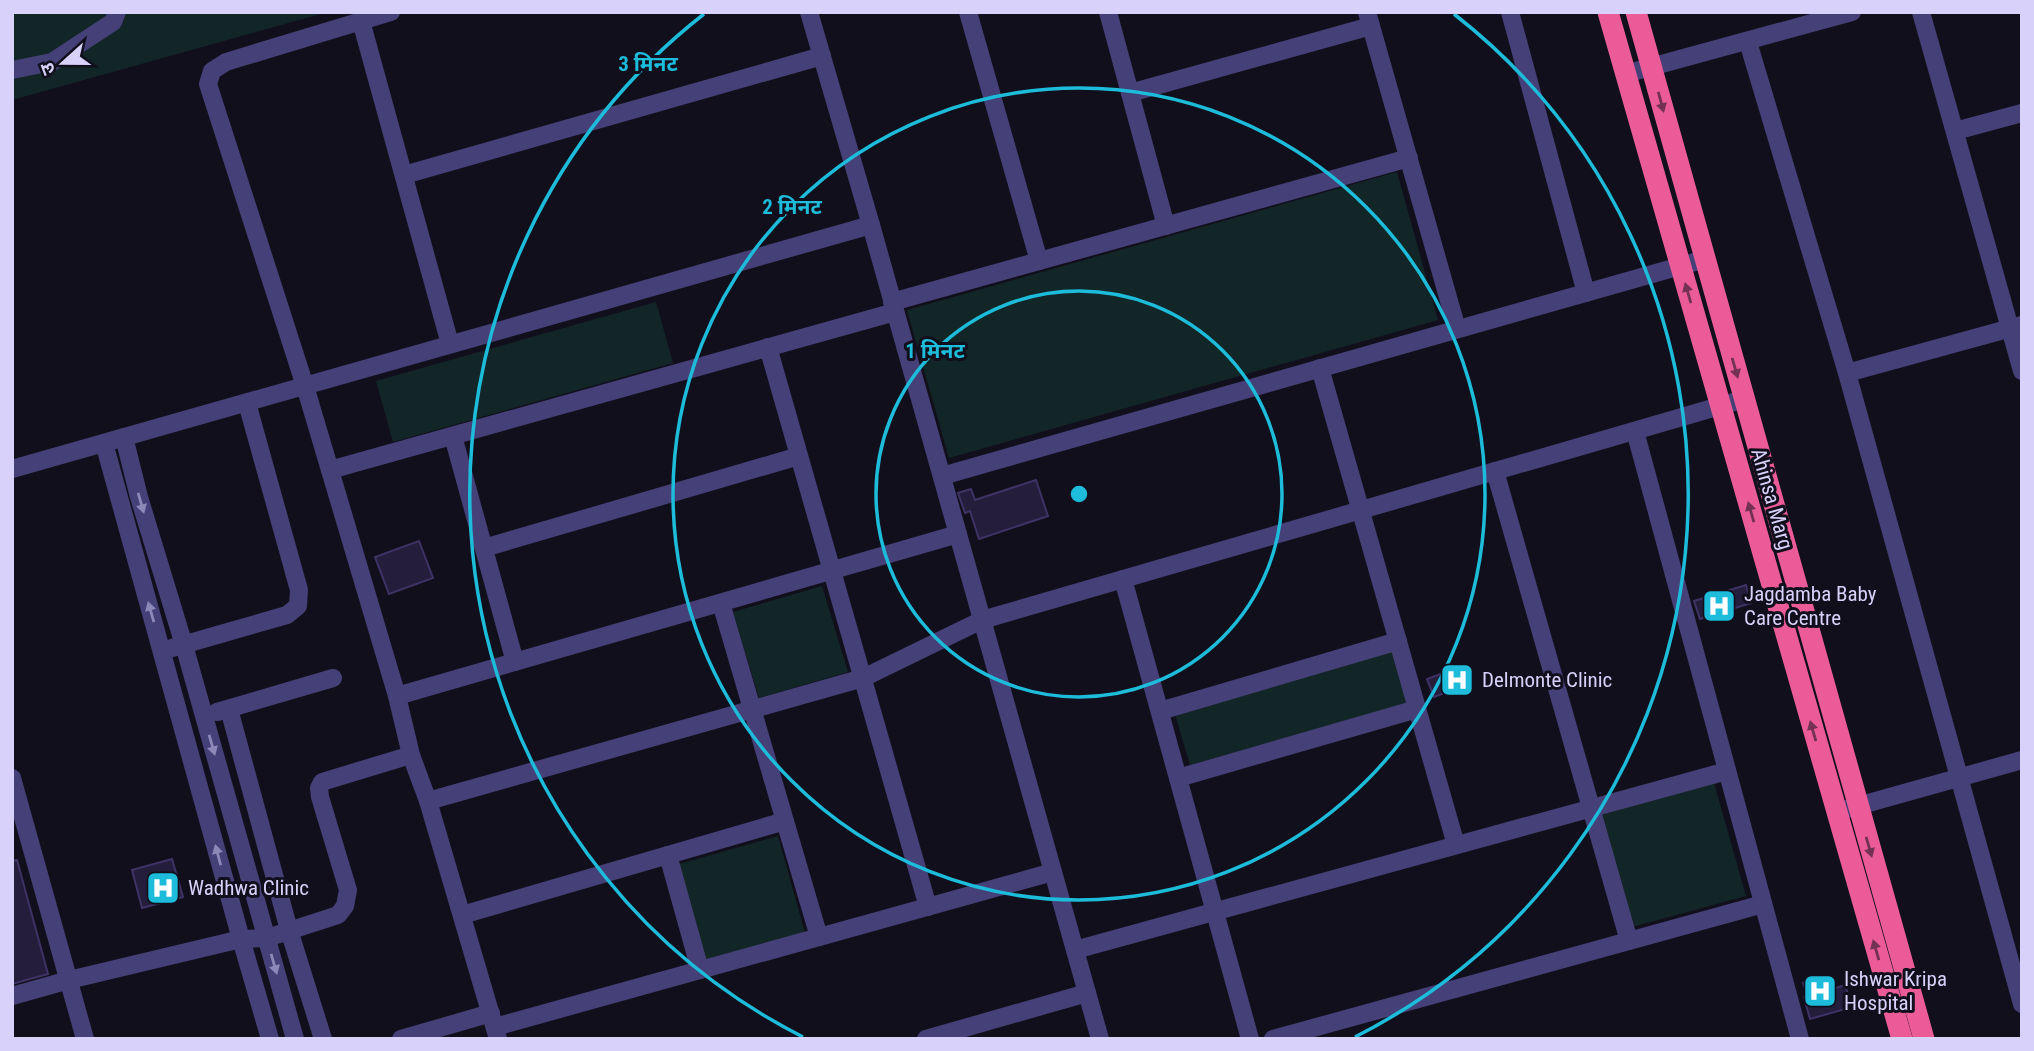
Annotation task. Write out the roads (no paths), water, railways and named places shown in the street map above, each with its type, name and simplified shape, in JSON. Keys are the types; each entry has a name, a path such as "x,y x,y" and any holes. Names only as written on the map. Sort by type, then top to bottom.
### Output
{"highway":[{"name":"Ahinsa Marg","path":"1608,12 1902,1039"},
{"name":"Ahinsa Marg","path":"1636,12 1924,1039"}],"street":[{"path":"12,70 52,61 113,22 117,12"},
{"path":"391,12 226,62 212,71 208,84 305,386 397,696 411,755 428,801 495,1026"},
{"path":"809,12 1100,1039"},
{"path":"968,12 1039,261"},
{"path":"1108,12 1166,226"},
{"path":"1510,12 1586,293"},
{"path":"1625,74 1852,12"},
{"path":"1921,12 2016,327 2022,371"},
{"path":"1130,93 1369,19 1457,330"},
{"path":"361,21 450,344"},
{"path":"1748,42 1847,373 1959,776 2013,935 2022,1004"},
{"path":"404,175 822,56"},
{"path":"1955,131 2022,113"},
{"path":"330,470 768,347 1039,261 1409,158"},
{"path":"12,469 871,225"},
{"path":"942,475 1705,259"},
{"path":"1847,373 2016,327"},
{"path":"768,347 928,907"},
{"path":"1320,368 1456,845"},
{"path":"428,801 863,678 982,620 1744,399"},
{"path":"162,651 286,615 298,606 299,590 247,403"},
{"path":"1635,431 1798,1038"},
{"path":"453,436 515,662"},
{"path":"124,437 295,1039"},
{"path":"104,443 270,1039"},
{"path":"484,548 799,456"},
{"path":"1495,471 1629,941"},
{"path":"397,696 958,534"},
{"path":"1123,579 1250,1039"},
{"path":"721,603 819,937"},
{"path":"1160,711 1398,641"},
{"path":"204,716 333,678"},
{"path":"229,709 289,930 323,1039"},
{"path":"1178,778 1417,709"},
{"path":"12,996 241,939 267,938 338,915 345,905 348,890 319,788 322,782 411,755"},
{"path":"1837,812 2022,760"},
{"path":"1075,950 1727,771"},
{"path":"12,778 85,1039"},
{"path":"461,915 785,821"},
{"path":"668,855 700,970"},
{"path":"401,1039 495,1026 1053,872"},
{"path":"1273,1039 1763,904"},
{"path":"926,1039 1087,993"}],"place":[{"name":"Jagdamba Baby Care Centre","path":"1719,606"},
{"name":"Delmonte Clinic","path":"1457,680"},
{"name":"Wadhwa Clinic","path":"163,888"},
{"name":"Ishwar Kripa Hospital","path":"1820,991"}]}
